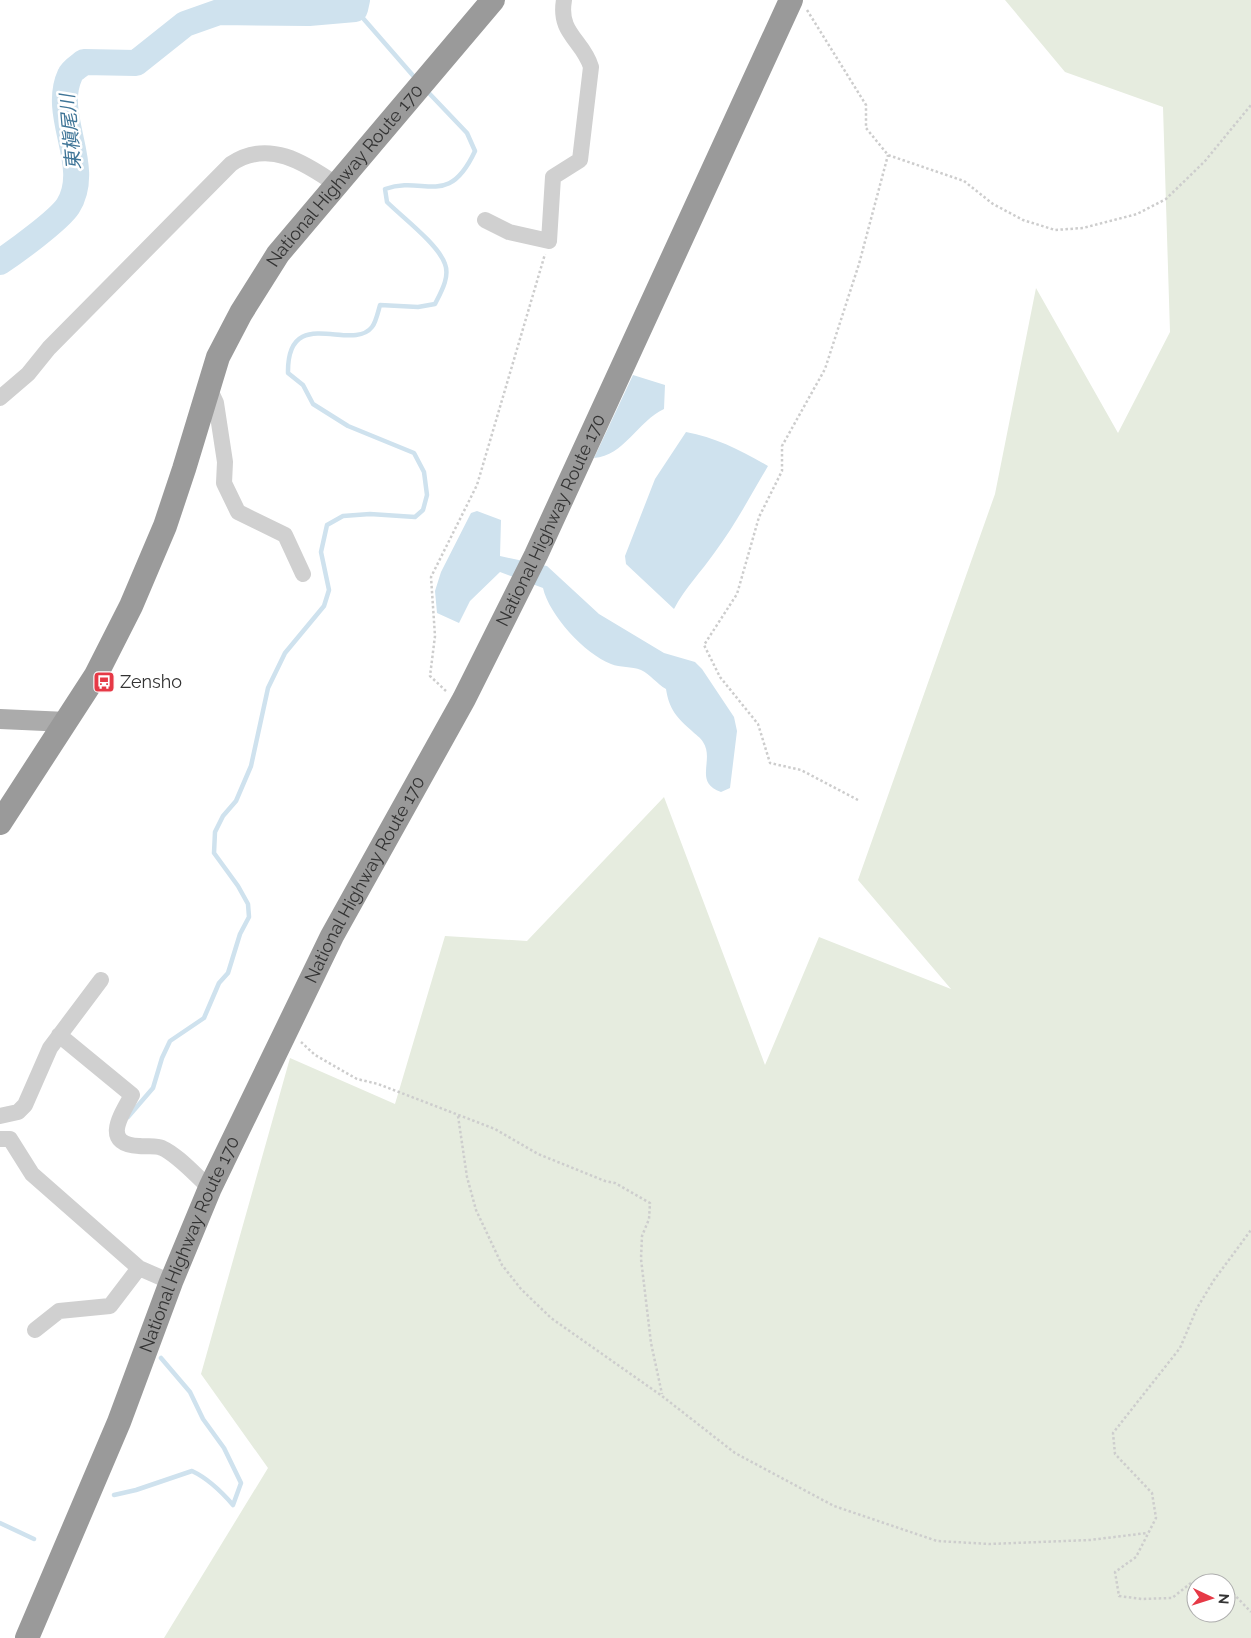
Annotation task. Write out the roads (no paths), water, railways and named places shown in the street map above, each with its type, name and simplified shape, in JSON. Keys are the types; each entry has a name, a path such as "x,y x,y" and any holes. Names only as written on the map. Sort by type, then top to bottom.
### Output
{"highway":[{"name":"National Highway Route 170","path":"0,823 96,675 131,606 164,526 218,357 241,313 278,254 493,0"},
{"name":"National Highway Route 170","path":"729,134 774,0"},
{"name":"National Highway Route 170","path":"27,1638 119,1422 171,1282 210,1188 332,936 461,705 536,555 729,134 798,4"}],"main road":[{"path":"0,719 67,722"}],"street":[{"path":"485,220 509,232 549,241 553,177 580,160 591,78 589,58 568,32 563,19 564,0"},
{"path":"0,398 28,374 49,348 231,164 243,156 261,152 277,154 310,166 336,185"},
{"path":"209,388 216,403 224,452 224,483 238,512 285,535 303,574"},
{"path":"0,1116 18,1112 25,1105 50,1048 101,980"},
{"path":"59,1035 132,1095 118,1120 116,1134 120,1140 127,1146 162,1148 210,1188"},
{"path":"0,1139 10,1139 32,1174 139,1268 171,1282"},
{"path":"35,1330 59,1311 110,1306 139,1268"}],"water":[{"path":"633,375 665,385 664,409 646,421 614,451 605,456 594,458"},
{"path":"686,432 728,445 768,466 743,510 674,609 626,564 625,556 655,479"},
{"path":"477,511 501,520 500,556 547,566 599,614 664,653 695,662 702,669 734,717 737,731 730,788 721,792 713,788 708,782 706,777 707,756 703,742 674,713 666,689 641,670 611,664 590,652 560,621 552,610 543,588 500,572 470,601 459,623 437,613 435,591 441,572 471,513"}],"waterway":[{"name":"東槇尾川","path":"0,262 26,244 56,219 68,206 74,191 76,174 75,158 65,107 65,91 71,73 84,62 136,63 185,24 219,12 309,13 355,9 357,0"},
{"path":"355,9 416,79"},
{"path":"128,1117 153,1088 162,1058 170,1041 204,1018 219,983 228,973 240,934 249,917 248,904 238,886 214,853 215,832 223,816 236,801 251,766 268,688 285,653 324,606 329,590 321,552 327,525 343,516 370,514 415,517 423,510 427,495 424,472 414,453 348,426 313,404 303,385 288,373 291,352 298,340 309,335 322,333 363,334 372,327 380,305 418,307 435,304 440,295 446,274 445,264 441,256 428,240 387,202 385,189 412,185 445,185 455,179 465,169 475,151 467,133 426,90"},
{"path":"114,1495 136,1490 192,1471 214,1486 233,1505 241,1483 224,1448 203,1419 190,1392 161,1358"},
{"path":"0,1523 34,1539"}],"place":[{"name":"Zensho","path":"104,682"}]}
